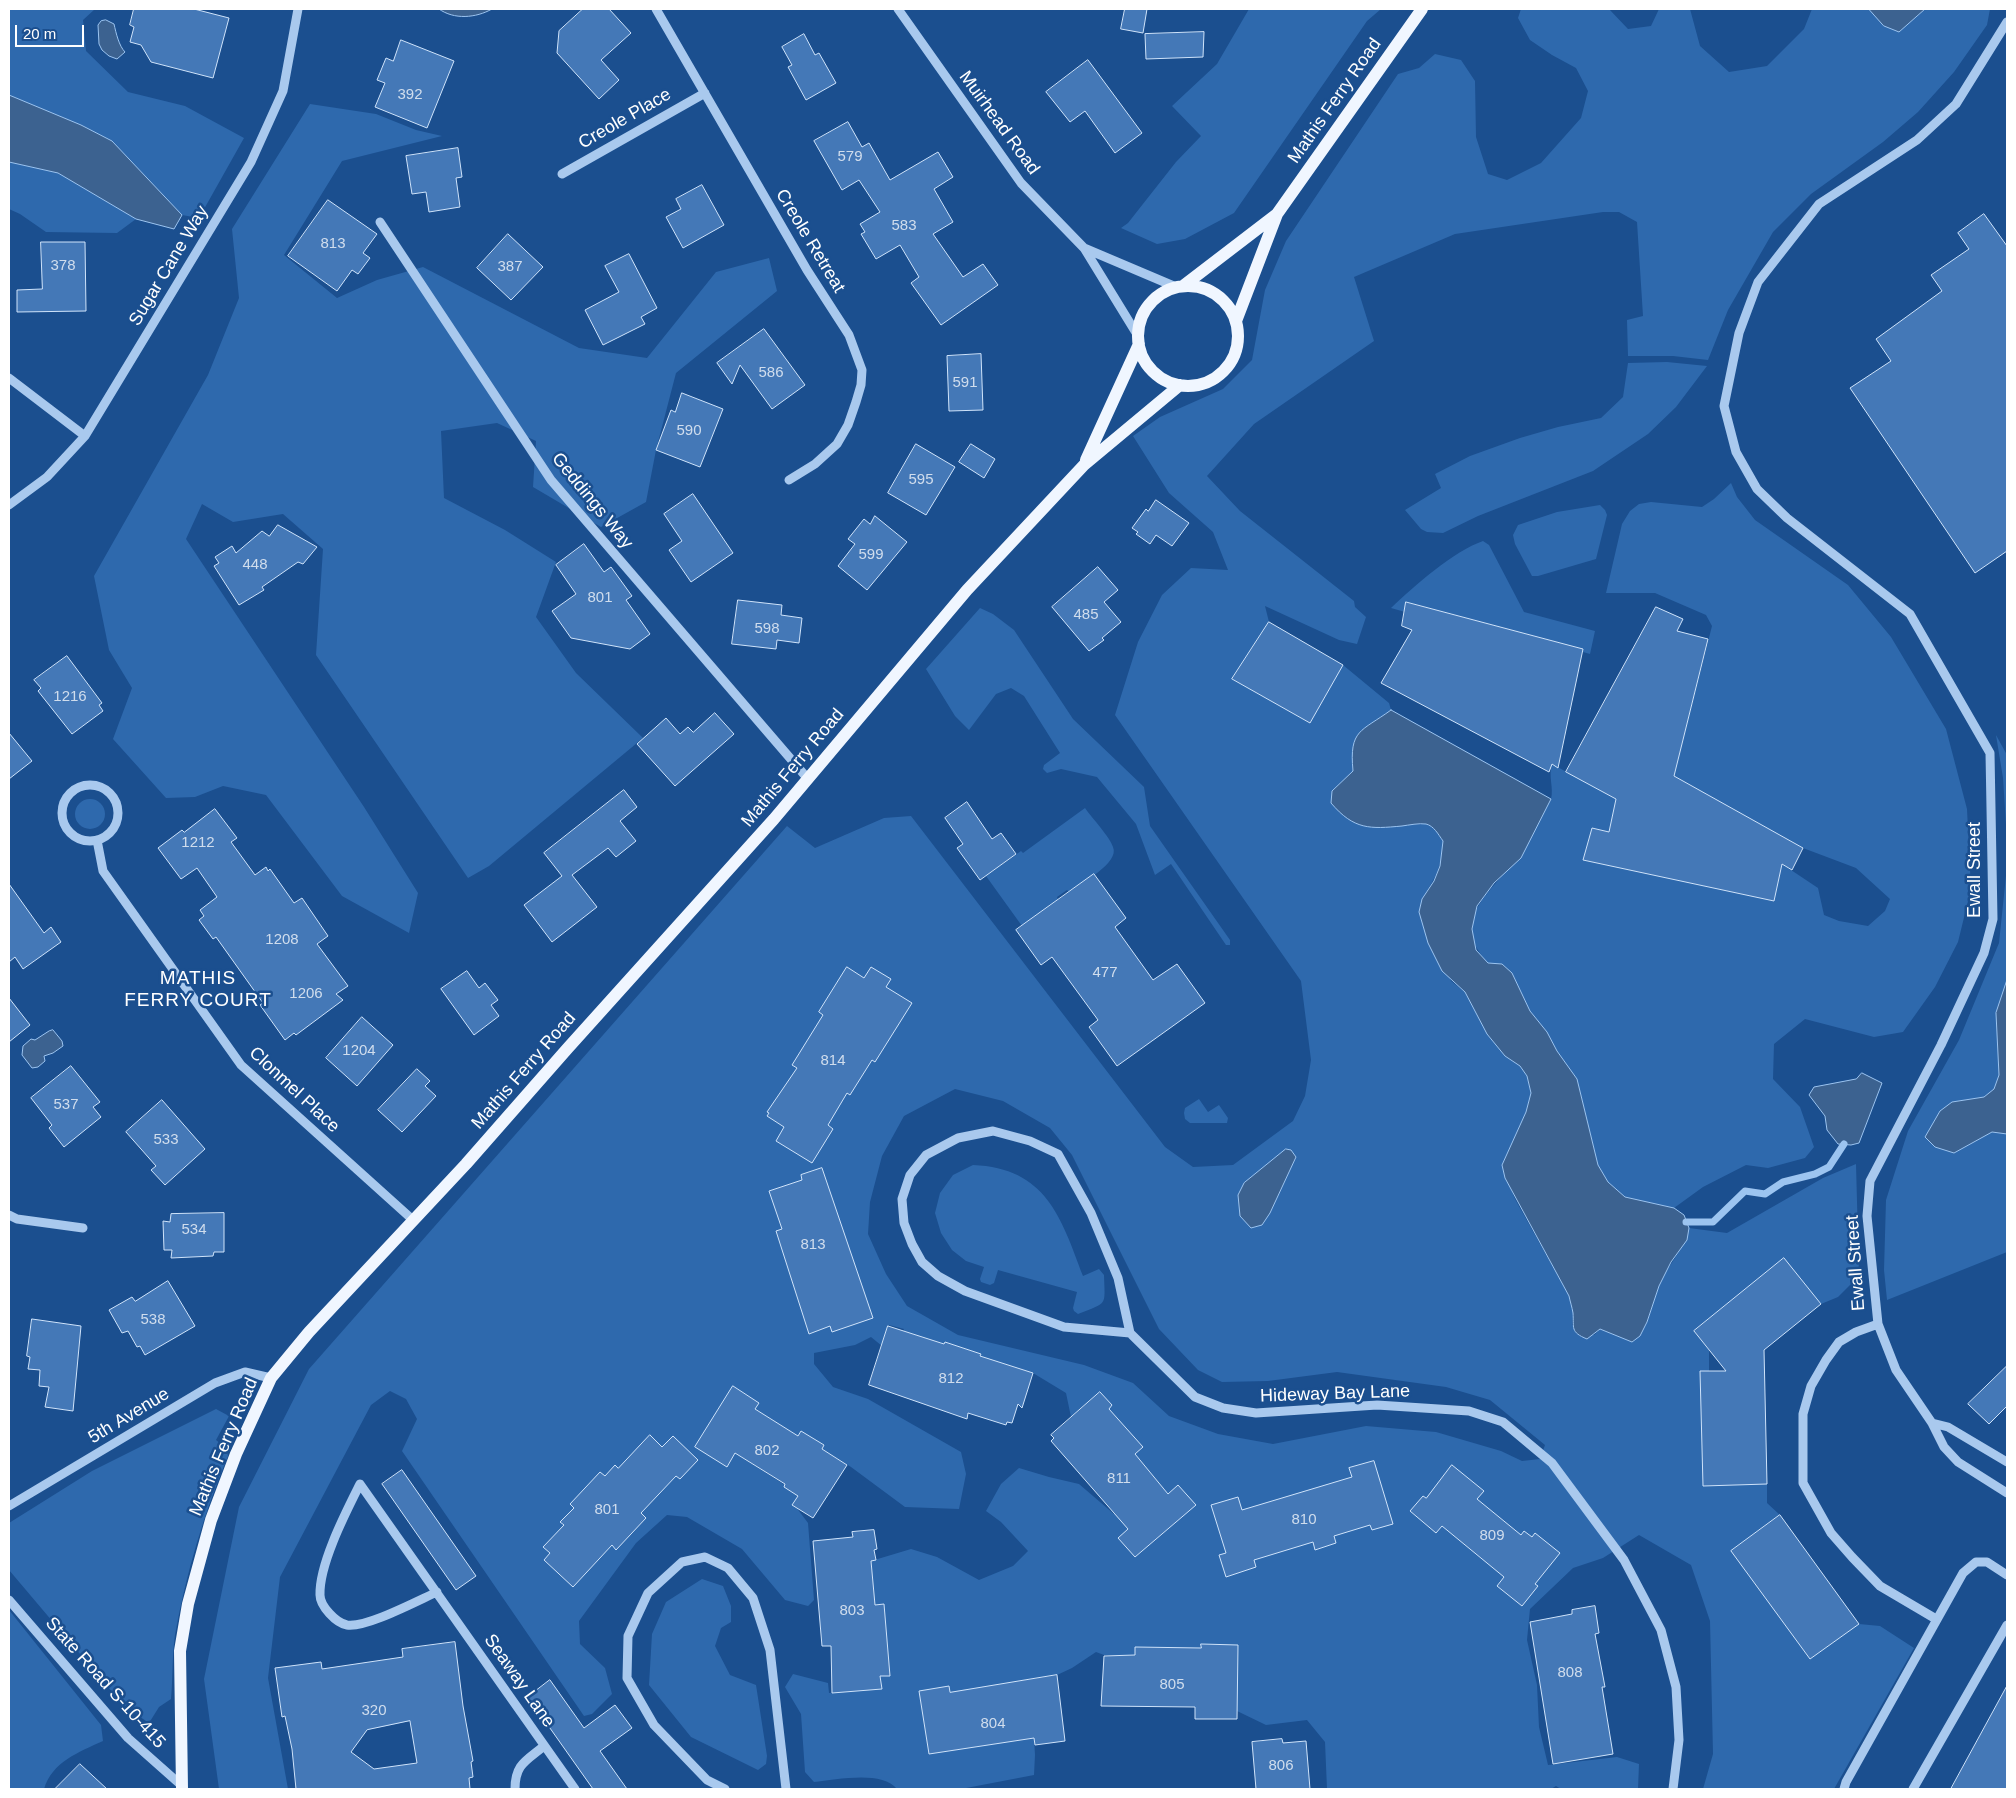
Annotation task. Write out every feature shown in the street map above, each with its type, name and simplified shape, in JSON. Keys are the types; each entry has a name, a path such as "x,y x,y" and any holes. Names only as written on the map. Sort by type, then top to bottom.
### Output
{"main road":[{"name":"Mathis Ferry Road","path":"1236,321 1277,214 1422,9"},
{"name":"Mathis Ferry Road","path":"1180,287 1277,214"},
{"path":"1180,287 1196,287 1215,294 1230,308 1236,321 1238,333 1237,346 1233,358 1216,377 1205,383 1180,385 1165,380 1153,371 1144,359 1139,340 1140,323 1145,310 1153,300 1164,292 1180,287"},
{"name":"Mathis Ferry Road","path":"1084,465 1139,340"},
{"name":"Mathis Ferry Road","path":"182,1787 180,1652 188,1604 211,1520 236,1454 271,1378 309,1332 466,1164 808,779 967,590 1084,465 1180,385"}],"street":[{"name":"Sugar Cane Way","path":"9,505 47,477 85,436 251,162 283,91 298,9"},
{"name":"Creole Retreat","path":"656,9 807,270 849,335 862,370 861,385 856,402 848,425 837,444 815,464 788,480"},
{"name":"Muirhead Road","path":"898,9 1021,183 1084,248 1139,340"},
{"name":"Ewall Street","path":"2007,22 1956,104 1917,140 1819,204 1758,282 1739,332 1724,406 1736,452 1757,490 1787,518 1910,614 1990,753 1993,919 1984,953 1941,1044 1870,1181 1868,1216 1878,1324 1896,1370 1932,1423 1944,1447 1958,1462 2007,1493"},
{"name":"Creole Place","path":"562,174 705,93"},
{"name":"Geddings Way","path":"380,222 551,480 808,779"},
{"name":"Muirhead Road","path":"1084,248 1180,287"},
{"path":"9,378 85,436"},
{"path":"91,785 108,791 118,807 118,816 111,832 97,840 78,838 65,825 63,806 73,791 82,786 91,785"},
{"name":"Clonmel Place","path":"97,840 104,871 241,1065 413,1220"},
{"path":"993,1131 1030,1141 1058,1154 1091,1213 1118,1278 1130,1333 1064,1328 965,1291 938,1276 922,1262 912,1244 904,1223 902,1199 910,1174 926,1154 958,1138 993,1131"},
{"path":"9,1215 17,1220 84,1228"},
{"path":"1878,1324 1856,1332 1839,1342 1811,1386 1803,1414 1803,1483 1831,1533 1880,1586 1936,1619"},
{"name":"Hideway Bay Lane","path":"1130,1333 1195,1397 1223,1408 1256,1413 1377,1405 1468,1411 1504,1422 1552,1463 1624,1560 1661,1630 1676,1686 1679,1740 1673,1789"},
{"name":"5th Avenue","path":"9,1506 215,1383 245,1372 271,1378"},
{"path":"1932,1423 1948,1427 2007,1462"},
{"name":"Seaway Lane","path":"437,1592 368,1622 347,1625 331,1616 319,1598 323,1573 343,1517 360,1484 437,1592 575,1789"},
{"path":"725,1789 707,1780 654,1725 627,1678 628,1636 648,1593 682,1562 705,1557 728,1568 753,1598 770,1650 786,1789"},
{"path":"1844,1789 1846,1782 1936,1619 1964,1573 1976,1562 1987,1562 2007,1575"},
{"name":"State Road S-10-415","path":"9,1600 128,1738 182,1787"},
{"path":"1913,1789 2007,1625"},
{"path":"516,1789 515,1775 522,1764 544,1746"}],"shaded area":[{"path":"9,9 95,9 83,20 86,51 128,92 185,106 244,138 199,218 182,215 112,141 81,125 9,95"},
{"path":"439,9 492,9 472,16 458,16 445,13"},
{"path":"1249,9 1381,9 1367,21 1234,213 1185,239 1157,244 1121,228 1128,223 1176,162 1201,136 1172,106 1217,64"},
{"path":"1521,9 1609,9 1628,29 1651,26 1659,9 1690,9 1700,46 1729,72 1767,66 1804,29 1812,9 1869,9 1872,12 1913,20 1925,9 1990,9 1987,25 1954,72 1918,112 1883,142 1811,194 1773,232 1728,310 1708,360 1673,356 1628,356 1627,320 1643,316 1637,222 1619,212 1603,212 1455,234 1354,277 1374,341 1254,424 1207,476 1240,511 1354,601 1355,607 1366,617 1357,644 1339,640 1265,606 1269,622 1232,679 1310,723 1343,665 1389,703 1391,710 1379,719 1352,757 1353,771 1332,791 1408,825 1426,824 1434,828 1443,841 1437,872 1422,899 1451,981 1465,992 1487,1034 1505,1056 1520,1066 1527,1076 1531,1094 1526,1112 1502,1166 1515,1199 1569,1296 1573,1312 1572,1325 1594,1335 1600,1329 1632,1342 1643,1331 1658,1287 1683,1244 1689,1228 1727,1233 1823,1178 1856,1164 1859,1276 1838,1297 1821,1304 1784,1259 1694,1331 1709,1350 1709,1371 1700,1371 1703,1486 1767,1484 1767,1503 1780,1515 1732,1551 1810,1659 1859,1624 1880,1626 1914,1648 1834,1789 1703,1789 1713,1754 1710,1621 1691,1565 1639,1535 1603,1558 1573,1568 1530,1609 1527,1640 1537,1685 1539,1727 1548,1765 1617,1757 1639,1764 1638,1789 1561,1789 1556,1786 1551,1789 1327,1789 1325,1742 1307,1720 1266,1725 1237,1711 1238,1645 1201,1644 1201,1656 1199,1648 1135,1647 1135,1655 1104,1655 1096,1652 1072,1668 1057,1675 1025,1680 951,1699 949,1686 919,1691 929,1754 1034,1738 1034,1775 961,1789 897,1789 890,1783 870,1778 846,1778 814,1782 805,1772 801,1714 785,1687 793,1674 828,1683 829,1693 882,1688 880,1676 890,1675 884,1604 875,1605 871,1561 911,1549 937,1557 979,1580 1013,1566 1028,1551 1001,1522 986,1511 1001,1484 1019,1468 1079,1484 1114,1514 1121,1510 1134,1524 1119,1538 1135,1557 1196,1505 1178,1486 1168,1494 1103,1415 1112,1405 1100,1392 1071,1417 1066,1393 1033,1373 1005,1364 978,1363 981,1354 903,1332 904,1329 889,1325 882,1346 871,1337 855,1345 814,1353 814,1364 833,1387 868,1399 961,1452 966,1474 959,1509 905,1507 851,1467 822,1449 801,1431 798,1436 755,1409 759,1403 733,1386 727,1467 735,1453 799,1494 796,1507 808,1523 814,1600 808,1606 785,1600 742,1549 687,1517 667,1515 636,1543 579,1621 580,1644 605,1668 612,1694 592,1714 584,1716 402,1451 417,1419 406,1399 390,1391 371,1405 280,1577 268,1678 288,1789 219,1789 204,1679 239,1507 309,1369 787,826 815,848 884,818 911,816 1165,1147 1193,1167 1233,1165 1293,1121 1305,1096 1311,1060 1301,981 1115,715 1138,642 1162,595 1191,568 1228,570 1213,532 1169,493 1133,436 1160,417 1223,389 1252,360 1265,290 1286,241 1398,74 1419,68 1435,54 1461,60 1475,81 1476,137 1488,174 1507,180 1541,163 1581,118 1588,91 1576,68 1530,40 1518,18","holes":["955,1089 1003,1101 1050,1128 1072,1155 1159,1329 1198,1370 1222,1382 1268,1381 1337,1372 1446,1387 1490,1400 1545,1445 1540,1459 1522,1461 1501,1451 1436,1432 1366,1426 1273,1444 1218,1434 1169,1416 1133,1383 1084,1365 958,1335 907,1306 886,1274 868,1234 870,1202 882,1156 904,1116"]},
{"path":"1869,9 1925,9 1899,32 1884,26"},
{"path":"106,20 114,24 119,43 125,52 117,59 109,56 102,50 99,44 98,25 101,21"},
{"path":"9,95 81,125 112,141 182,215 174,229 136,219 58,173 9,162"},
{"path":"310,104 376,114 416,130 442,136 342,161 284,255 337,298 377,280 423,267 579,348 647,358 716,272 769,258 777,291 676,373 656,450 646,502 601,527 533,487 536,441 497,423 441,431 444,498 505,530 556,562 536,617 576,673 643,738 489,866 468,878 316,655 323,549 283,514 233,522 202,504 186,539 364,807 418,893 409,933 342,896 266,795 223,786 195,797 166,798 113,739 132,688 109,650 94,576 208,375 239,298 232,229"},
{"path":"9,162 58,173 136,219 117,233 46,232 20,214 9,209"},
{"path":"1667,362 1707,366 1676,407 1648,434 1593,471 1478,516 1443,533 1427,532 1421,529 1405,510 1441,488 1435,474 1470,456 1520,438 1558,427 1601,418 1623,397 1628,363"},
{"path":"1731,483 1737,497 1755,520 1848,585 1891,637 1946,729 1967,809 1971,889 1958,942 1935,987 1903,1032 1874,1037 1805,1019 1774,1044 1773,1079 1800,1107 1814,1147 1805,1158 1768,1168 1746,1165 1703,1187 1674,1208 1625,1197 1608,1182 1598,1165 1577,1079 1557,1051 1547,1032 1530,1011 1512,973 1502,964 1488,963 1478,949 1473,937 1472,925 1474,914 1480,903 1516,858 1550,801 1552,795 1552,764 1616,799 1609,832 1592,828 1583,860 1774,901 1782,864 1818,888 1824,915 1839,921 1868,926 1885,911 1890,899 1856,868 1803,848 1674,776 1712,626 1706,615 1655,593 1606,593 1622,524 1630,511 1639,504 1651,502 1702,507"},
{"path":"1600,505 1607,515 1596,559 1538,576 1532,576 1515,544 1513,535 1518,525 1557,512"},
{"path":"1483,541 1489,545 1524,612 1595,631 1590,654 1583,652 1583,649 1407,602 1405,612 1391,608 1447,561"},
{"path":"980,608 993,614 1014,630 1073,719 1144,787 1150,826 1230,940 1230,945 1226,945 1171,864 1155,875 1136,824 1097,777 1061,769 1047,773 1043,769 1044,765 1060,753 1024,696 1011,688 996,694 969,730 955,716 926,669"},
{"path":"1391,710 1551,799 1521,858 1494,883 1477,906 1472,929 1476,950 1488,963 1502,964 1512,973 1530,1011 1547,1032 1557,1051 1577,1079 1598,1165 1608,1182 1625,1197 1674,1208 1684,1215 1689,1228 1687,1240 1671,1262 1659,1286 1647,1322 1640,1336 1632,1342 1600,1329 1587,1339 1575,1332 1569,1296 1505,1178 1502,1165 1526,1112 1531,1093 1527,1076 1520,1066 1505,1056 1487,1034 1465,992 1442,971 1428,943 1419,912 1422,899 1434,881 1440,866 1443,841 1434,828 1426,824 1381,827 1363,826 1347,818 1331,803 1332,791 1353,771 1352,757 1355,739 1365,728"},
{"path":"1996,735 2007,755 2007,840 2003,778"},
{"path":"90,799 101,803 105,814 101,825 90,829 79,825 75,814 79,803"},
{"path":"1085,808 1105,833 1113,847 1114,853 1111,860 1098,872 1069,892 1067,890 1057,897 1058,900 1022,926 986,876 1021,851 1023,853"},
{"path":"2007,866 2007,980 1996,1013 1999,1075 1994,1089 1984,1097 1952,1102 1954,1153 1992,1132 2007,1134 2007,1252 1887,1300 1884,1270 1886,1200 1908,1131 1959,1040 1999,943"},
{"path":"2007,980 2007,1134 1992,1132 1954,1153 1935,1147 1925,1137 1940,1111 1952,1102 1984,1097 1994,1089 1999,1075 1996,1013"},
{"path":"53,1030 62,1041 63,1046 53,1053 44,1056 45,1061 38,1067 32,1068 22,1055 23,1046 31,1039 35,1040"},
{"path":"1862,1073 1882,1083 1859,1143 1851,1145 1838,1144 1827,1130 1825,1116 1809,1095 1814,1087 1856,1079"},
{"path":"1199,1099 1208,1112 1219,1105 1228,1118 1227,1123 1190,1123 1185,1119 1185,1108"},
{"path":"1286,1149 1291,1150 1296,1157 1270,1213 1262,1225 1251,1228 1240,1216 1238,1195 1244,1183"},
{"path":"973,1165 998,1168 1018,1175 1034,1186 1047,1200 1067,1234 1083,1276 1099,1269 1104,1275 1105,1293 1103,1302 1100,1305 1078,1314 1073,1308 1077,1292 998,1270 994,1283 990,1285 981,1282 980,1279 984,1267 966,1261 952,1250 941,1233 935,1213 940,1193 953,1175"},
{"path":"216,1409 229,1416 216,1440 226,1448 228,1456 204,1521 190,1566 179,1612 174,1643 171,1699 159,1707 149,1723 124,1706 9,1570 9,1523 92,1471"},
{"path":"702,1579 723,1586 731,1606 731,1622 721,1628 715,1646 730,1675 756,1685 767,1756 766,1764 758,1770 691,1737 649,1685 652,1634 666,1602"},
{"path":"9,1610 101,1725 103,1741 76,1754 60,1765 53,1772 44,1789 9,1789"}],"building":[{"path":"134,9 194,9 229,18 213,78 151,62 141,45 130,42 134,27 130,25"},
{"path":"583,9 609,9 631,33 601,60 619,80 599,99 557,53 559,31"},
{"path":"1125,9 1147,9 1143,33 1121,29"},
{"path":"1204,32 1203,57 1146,59 1145,34"},
{"path":"804,34 815,55 819,53 836,83 806,100 788,67 792,65 782,47"},
{"path":"401,40 454,61 427,128 375,107 385,83 377,80 386,58 393,61"},
{"path":"1088,60 1142,133 1115,153 1085,111 1070,122 1046,92"},
{"path":"848,122 862,147 869,143 890,180 938,152 953,177 934,189 953,222 933,234 963,277 983,264 998,285 941,325 911,283 919,277 900,245 876,259 861,234 865,232 860,224 880,212 859,180 842,190 814,141"},
{"path":"458,148 462,177 456,178 460,207 429,212 426,192 412,194 406,156"},
{"path":"702,185 724,225 683,248 666,217 681,209 676,199"},
{"path":"328,200 377,234 363,253 370,258 358,274 352,270 337,291 288,256"},
{"path":"1984,214 2007,246 2007,551 1975,573 1850,388 1891,361 1876,339 1942,291 1931,275 1969,249 1958,233"},
{"path":"508,234 543,267 511,300 477,268"},
{"path":"41,242 85,242 86,311 17,312 17,290 42,289"},
{"path":"629,254 657,308 641,317 645,324 603,345 585,310 619,292 605,266"},
{"path":"764,329 805,385 772,409 740,365 732,384 717,363"},
{"path":"981,354 983,410 949,411 947,356"},
{"path":"682,393 723,409 700,467 656,450 671,410 675,412"},
{"path":"916,444 955,467 926,515 888,493"},
{"path":"971,444 995,459 984,478 959,462"},
{"path":"693,494 733,553 691,582 669,550 682,541 664,514"},
{"path":"1156,500 1189,523 1172,546 1156,535 1150,544 1136,534 1138,532 1132,528 1146,509 1148,511"},
{"path":"875,516 907,542 867,590 838,566 855,544 848,539 864,519 870,524"},
{"path":"278,525 317,547 303,564 298,562 262,587 264,590 239,605 214,566 219,563 215,557 232,546 236,553 262,531 269,536"},
{"path":"584,544 604,572 611,567 632,596 626,600 650,634 630,649 571,638 552,611 576,594 556,565"},
{"path":"1098,567 1118,590 1104,602 1121,622 1102,638 1104,640 1089,651 1052,607"},
{"path":"738,600 782,605 781,615 802,618 799,643 777,640 776,649 732,644"},
{"path":"1406,602 1583,649 1558,768 1552,764 1549,772 1381,683 1412,630 1402,626"},
{"path":"1656,607 1683,619 1677,631 1708,639 1674,776 1803,848 1792,870 1782,864 1774,901 1583,860 1592,828 1609,832 1616,799 1566,772"},
{"path":"1269,622 1343,665 1310,723 1232,679"},
{"path":"67,656 102,703 99,705 103,711 72,734 38,691 41,688 34,680"},
{"path":"715,713 734,734 675,786 637,744 666,718 680,734 688,727 693,732"},
{"path":"9,733 32,761 9,779"},
{"path":"624,790 637,807 620,821 636,841 616,857 608,848 572,875 597,907 552,942 524,905 562,876 544,853"},
{"path":"967,802 992,839 1001,833 1016,854 980,880 957,848 963,844 945,818"},
{"path":"215,809 237,838 231,842 255,875 266,867 268,871 270,869 294,903 302,898 328,936 317,944 348,986 336,994 343,1000 296,1035 294,1033 285,1040 260,1005 263,1003 216,937 213,939 199,920 204,916 200,910 217,897 197,868 181,879 158,848"},
{"path":"1094,874 1126,918 1115,927 1153,980 1177,964 1205,1003 1117,1066 1089,1027 1098,1020 1052,957 1041,965 1016,930"},
{"path":"9,884 44,933 51,927 61,942 23,969 15,957 9,962"},
{"path":"847,967 864,978 871,967 891,979 886,987 912,1003 875,1062 872,1060 850,1095 847,1093 828,1125 833,1129 812,1163 776,1141 784,1127 767,1116 769,1113 767,1112 797,1068 792,1065 823,1015 819,1012"},
{"path":"467,971 479,988 485,983 498,1000 491,1005 499,1016 474,1035 441,989"},
{"path":"9,998 30,1025 9,1042"},
{"path":"362,1017 393,1045 357,1086 326,1058"},
{"path":"71,1066 100,1102 93,1107 101,1117 64,1147 49,1128 52,1125 31,1098"},
{"path":"417,1069 430,1081 425,1086 436,1096 402,1132 378,1110"},
{"path":"162,1100 205,1149 165,1185 151,1170 156,1166 126,1132"},
{"path":"822,1168 873,1318 832,1332 830,1326 809,1334 776,1231 782,1229 769,1191 802,1180 801,1175"},
{"path":"224,1213 224,1252 214,1252 213,1256 171,1258 172,1250 164,1250 163,1221 170,1222 171,1214"},
{"path":"1784,1258 1821,1304 1764,1350 1767,1484 1703,1486 1700,1371 1726,1371 1694,1331"},
{"path":"168,1281 195,1326 145,1355 140,1346 137,1347 128,1331 122,1333 109,1310 132,1297 135,1301"},
{"path":"32,1319 81,1326 73,1411 45,1407 49,1387 39,1386 40,1370 28,1369 30,1357 27,1356"},
{"path":"888,1326 944,1344 945,1342 981,1354 980,1356 1033,1373 1022,1408 1018,1404 1012,1423 1007,1422 1006,1425 968,1413 967,1419 869,1385"},
{"path":"2007,1366 2007,1406 1989,1424 1968,1404"},
{"path":"733,1386 759,1403 755,1409 798,1436 801,1431 824,1445 822,1449 847,1465 813,1518 792,1505 798,1496 784,1487 785,1484 735,1453 727,1467 695,1447"},
{"path":"1100,1392 1112,1405 1109,1409 1143,1447 1135,1454 1168,1494 1178,1485 1196,1505 1135,1557 1118,1538 1128,1529 1051,1441 1054,1438 1051,1435"},
{"path":"650,1435 662,1447 673,1436 698,1460 680,1479 676,1476 641,1513 646,1518 616,1550 612,1545 573,1587 544,1560 550,1553 543,1547 564,1525 560,1522 574,1508 570,1504 600,1472 605,1476 615,1465 618,1468"},
{"path":"1374,1461 1393,1524 1372,1530 1370,1525 1334,1536 1336,1543 1315,1550 1313,1542 1254,1560 1256,1567 1226,1577 1219,1555 1226,1553 1211,1505 1238,1497 1242,1510 1352,1477 1349,1468"},
{"path":"1452,1465 1484,1491 1477,1499 1521,1535 1524,1531 1532,1537 1535,1533 1560,1553 1535,1584 1538,1586 1522,1606 1497,1586 1504,1577 1442,1526 1436,1533 1410,1511 1423,1496 1426,1498"},
{"path":"402,1470 476,1576 456,1590 382,1484"},
{"path":"1780,1515 1859,1624 1810,1659 1731,1551"},
{"path":"874,1530 877,1549 874,1550 876,1560 871,1561 875,1605 884,1604 890,1676 880,1676 882,1689 832,1693 831,1646 822,1646 813,1541 853,1537 852,1532"},
{"path":"1595,1606 1599,1633 1595,1634 1605,1687 1602,1687 1613,1754 1553,1764 1530,1622 1572,1614 1572,1610"},
{"path":"455,1642 463,1706 473,1761 471,1762 473,1777 469,1778 470,1789 296,1789 292,1749 285,1716 282,1717 275,1668 321,1662 322,1669 403,1657 402,1649","holes":["410,1721 417,1763 374,1769 351,1752 367,1730"]},
{"path":"1201,1644 1238,1645 1237,1719 1195,1719 1195,1707 1101,1706 1104,1656 1135,1655 1135,1647 1201,1648"},
{"path":"1057,1675 1065,1741 1035,1745 1034,1738 929,1754 919,1691 949,1686 950,1692"},
{"path":"550,1680 584,1728 615,1705 632,1728 600,1751 627,1789 593,1789 528,1697"},
{"path":"2007,1686 2007,1789 1951,1789"},
{"path":"1282,1739 1283,1743 1306,1741 1310,1789 1256,1789 1252,1742"},
{"path":"80,1764 107,1789 55,1789"}],"waterway":[{"path":"1686,1222 1713,1222 1745,1191 1765,1194 1783,1182 1815,1174 1829,1167 1844,1144"}],"district":[{"name":"MATHIS FERRY COURT","path":"198,990"}]}
